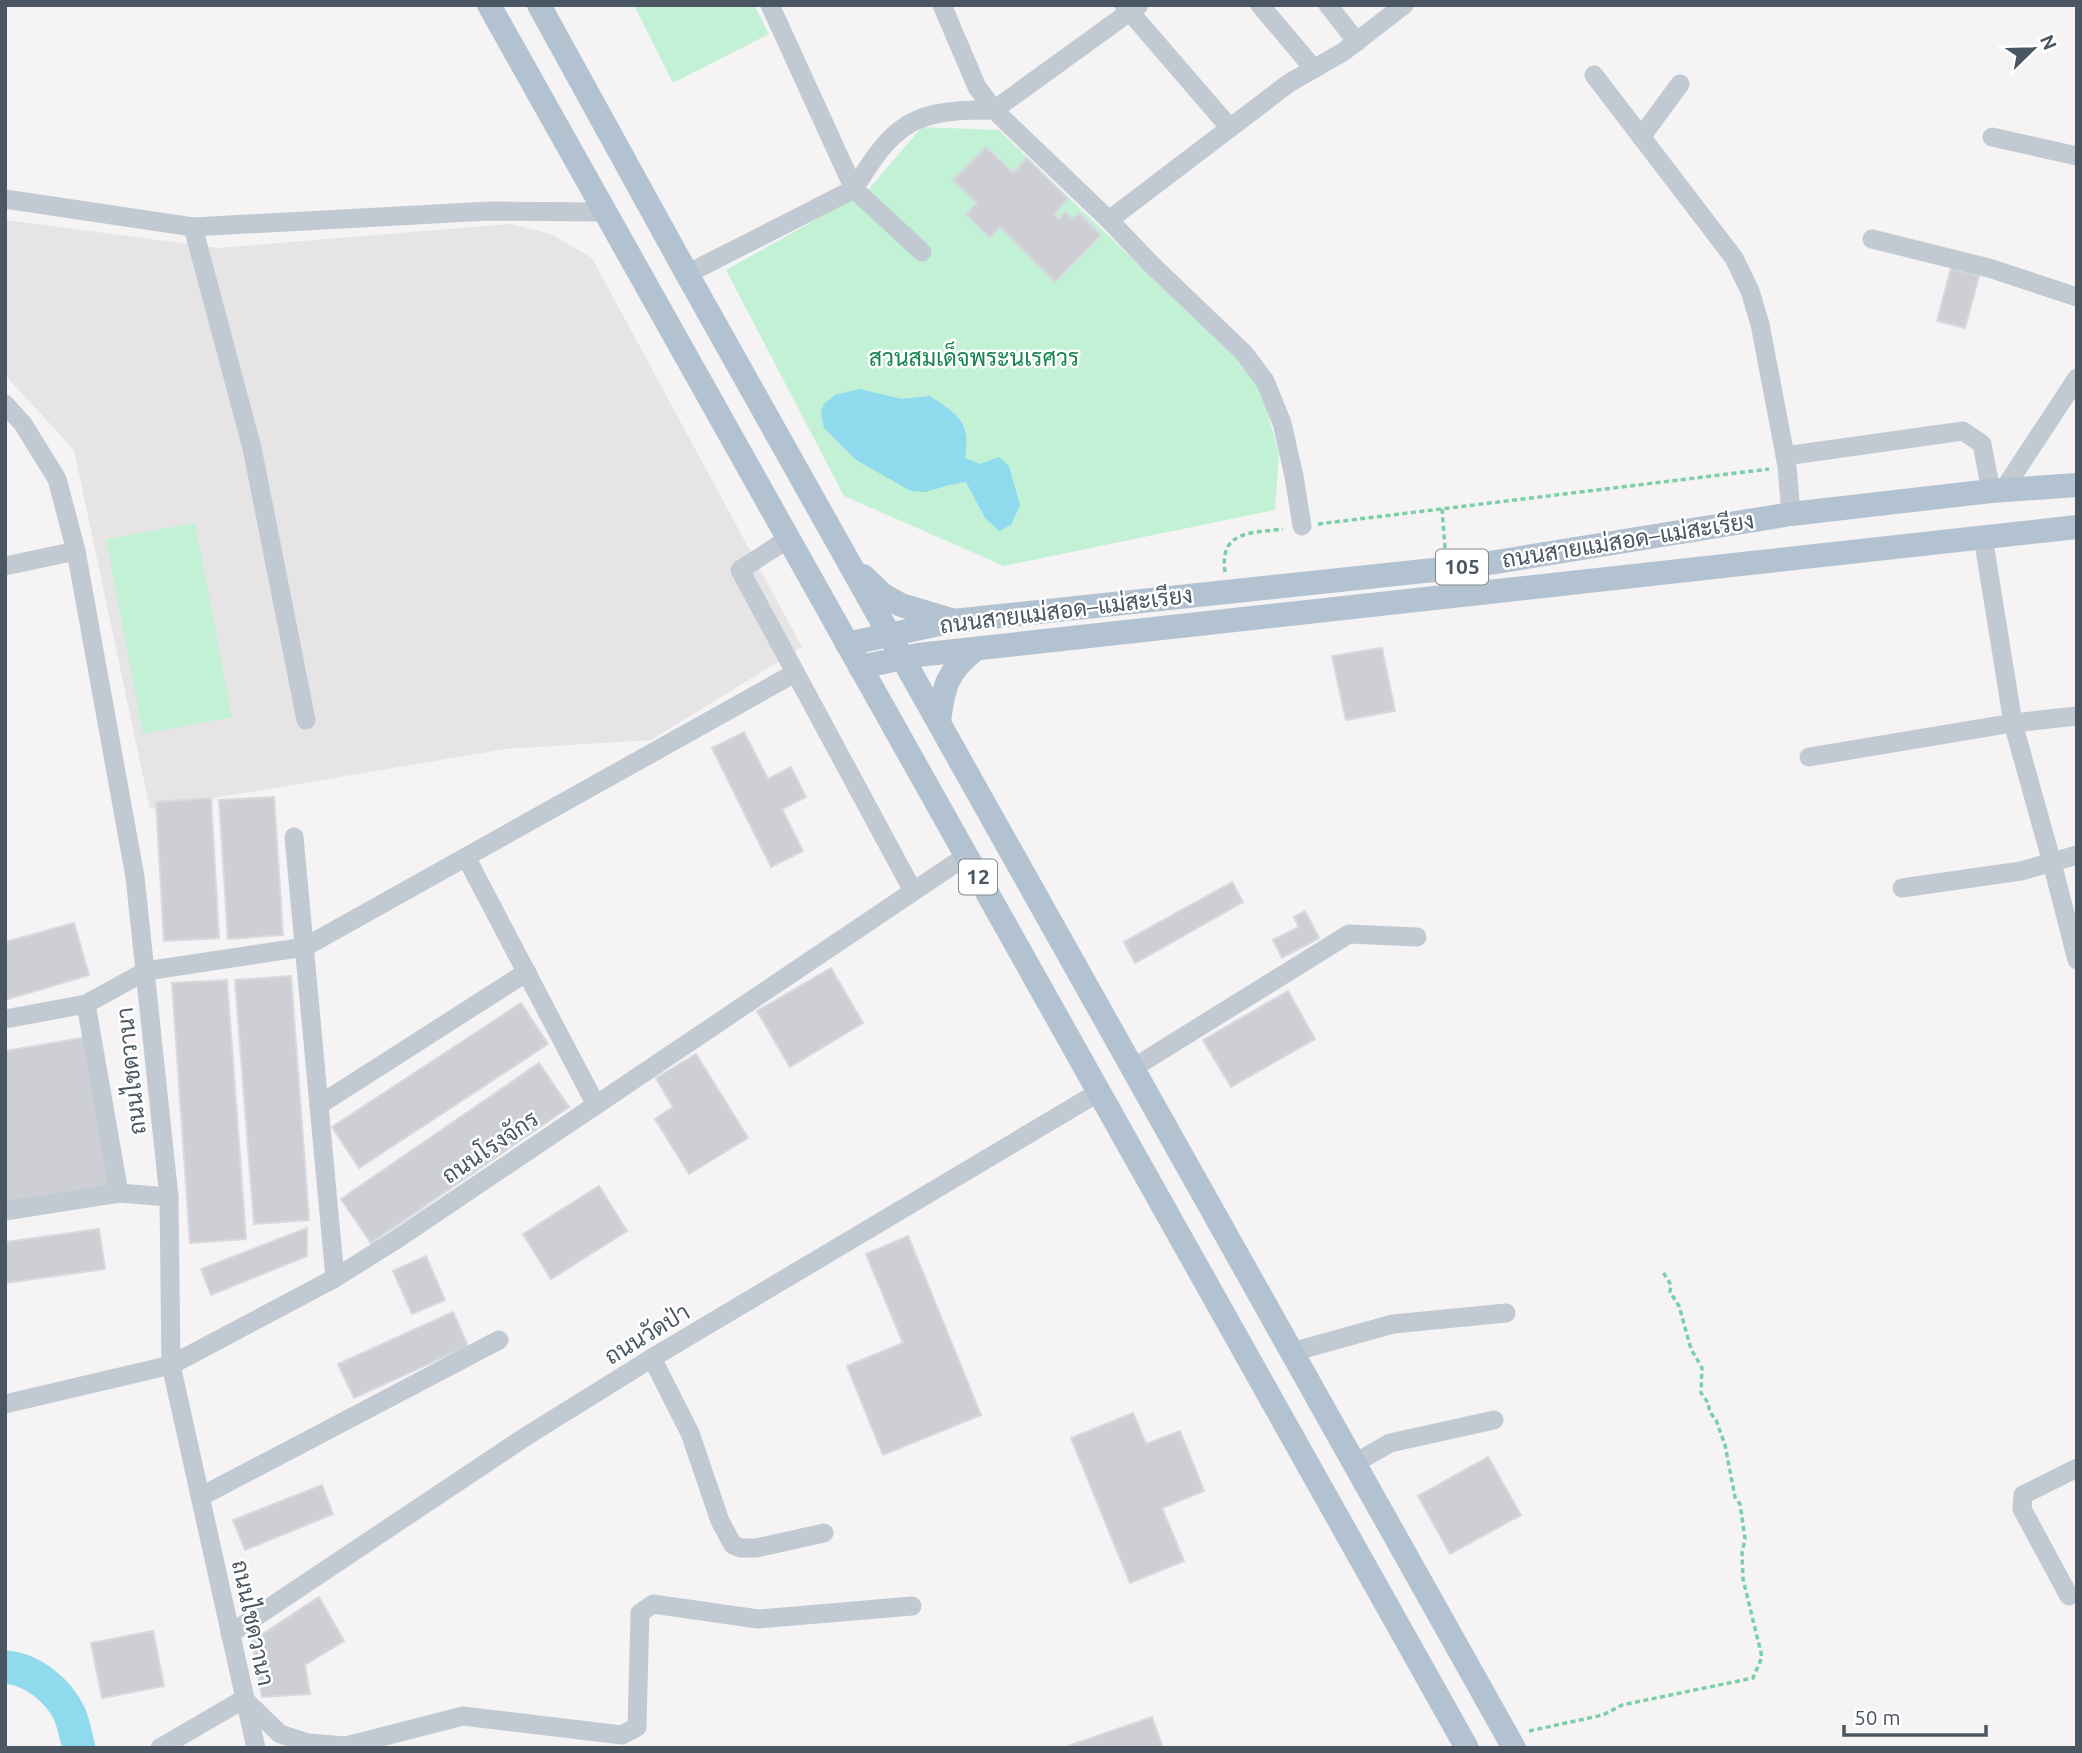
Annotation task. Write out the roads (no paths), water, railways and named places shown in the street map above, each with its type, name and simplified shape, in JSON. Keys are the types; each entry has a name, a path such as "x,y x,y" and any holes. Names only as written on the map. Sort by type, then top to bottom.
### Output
{"main road":[{"name":"12","path":"489,5 1467,1748"},
{"name":"12","path":"540,5 687,274 1511,1742"},
{"name":"ถนนสายแม่สอด–แม่สะเรียง","path":"847,644 953,621 1459,567 1791,514 1998,490 2077,485"},
{"name":"ถนนสายแม่สอด–แม่สะเรียง","path":"860,667 902,657 2077,527"},
{"path":"850,564 883,595 901,605 953,621"},
{"path":"1459,567 1475,594"},
{"path":"939,722 942,698 949,678 960,662 976,649"},
{"path":"1283,1420 1318,1399"}],"street":[{"path":"769,5 853,189 922,252"},
{"path":"942,5 977,87 993,110 1110,220 1151,264 1244,353 1265,381 1282,423 1302,526"},
{"path":"1260,5 1314,69"},
{"path":"1328,5 1357,42"},
{"path":"1110,220 1289,83 1357,42 1404,5"},
{"path":"687,274 853,189 877,153 898,131 922,118 974,110 993,110 1131,8 1230,128"},
{"path":"1594,75 1734,258 1750,291 1760,324 1786,461 1791,514"},
{"path":"1641,137 1679,84"},
{"path":"1992,138 2077,156"},
{"path":"5,199 193,227 490,211 605,212"},
{"path":"193,227 252,448 306,720"},
{"path":"1872,239 1989,268 2077,297"},
{"path":"1998,490 2077,378"},
{"name":"ถนนไชดวานา","path":"5,404 23,424 57,479 76,551 135,877 146,971 169,1198 171,1365 256,1748"},
{"path":"1786,461 1963,431 1982,444 1998,490"},
{"path":"1983,537 2013,723 2077,960"},
{"path":"788,540 740,570 913,891"},
{"path":"5,566 76,551"},
{"path":"5,1019 86,1004 146,971 305,947 795,673"},
{"path":"1809,757 2013,723 2077,716"},
{"path":"294,836 335,1278"},
{"path":"1902,888 2021,871 2077,855"},
{"name":"ถนนโรงจักร","path":"5,1404 171,1365 335,1278 405,1234 966,856"},
{"path":"466,857 596,1105"},
{"path":"1133,1068 1349,934 1417,937"},
{"path":"319,1105 527,972"},
{"path":"86,1004 118,1193"},
{"name":"ถนนวัดป่า","path":"230,1634 525,1437 652,1358 1099,1092"},
{"path":"5,1211 118,1193 169,1198"},
{"path":"1292,1352 1393,1324 1506,1313"},
{"path":"200,1497 499,1340"},
{"path":"652,1358 690,1433 720,1521 733,1545 756,1548 824,1533"},
{"path":"1355,1463 1390,1443 1494,1420"},
{"path":"2069,1596 2022,1509 2023,1495 2077,1468"},
{"path":"160,1748 244,1699 280,1734 308,1743 346,1746 463,1716 622,1735 637,1727 640,1613 653,1604 758,1619 912,1606"}],"water":[{"path":"859,389 902,399 930,396 955,414 966,435 965,458 980,464 999,457 1009,466 1020,505 1011,525 999,531 985,518 966,482 926,492 911,491 856,460 824,428 821,412 824,404 835,395"}],"waterway":[{"path":"5,1667 25,1672 52,1690 70,1715 79,1748"}],"park label":[{"name":"สวนสมเด็จพระนเรศวร","path":"974,358"}]}
